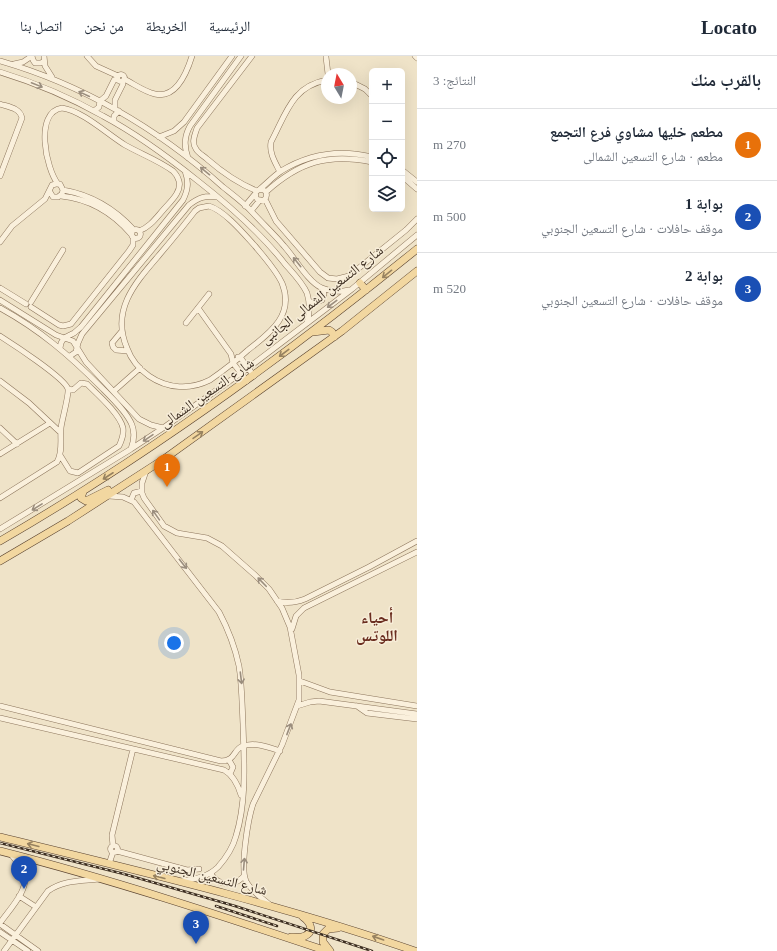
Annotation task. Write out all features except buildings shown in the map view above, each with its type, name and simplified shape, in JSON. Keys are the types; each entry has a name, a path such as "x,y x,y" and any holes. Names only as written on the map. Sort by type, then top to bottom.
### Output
{"main road":[{"name":"شارع التسعين الشمالى","path":"0,541 83,492 156,445 254,376 417,249"},
{"name":"شارع التسعين الشمالى","path":"0,561 106,497 217,422 334,338 417,272"},
{"path":"360,283 366,290"},
{"path":"311,332 329,330 332,332 334,338"},
{"path":"83,492 81,495 82,499 88,501 117,485 126,484"},
{"name":"شارع التسعين الجنوبي","path":"0,837 271,906 350,929 415,951"},
{"path":"0,851 102,879 326,951"},
{"path":"285,937 302,937 308,933 310,929 309,923 300,915"},
{"path":"330,951 323,942 322,937 324,932 331,928 350,929"}],"street":[{"path":"13,65 23,62 32,56 35,63 39,64 44,58"},
{"path":"87,56 96,66 153,94 166,94 177,87 187,71 191,57"},
{"path":"159,137 167,135 181,125 232,56"},
{"path":"188,158 185,144 188,130 241,56"},
{"path":"252,56 197,128 194,136 194,143 196,149 234,181 257,191 263,190 266,192"},
{"path":"326,57 327,68"},
{"path":"44,58 47,71 54,80"},
{"path":"0,61 54,80 100,101 159,137 188,158 253,213 284,246 312,280 322,288 342,292 352,289"},
{"path":"0,72 42,87 114,122 169,158 232,208 276,252 304,287 310,308 307,323"},
{"path":"94,111 99,107 100,101 106,96 114,80 121,79"},
{"path":"114,122 114,116 117,110 115,100 122,84 121,79"},
{"path":"280,172 271,153 271,142 289,105 297,95 306,87 321,81"},
{"path":"357,85 369,93"},
{"path":"0,104 16,110 22,118 0,176"},
{"path":"135,234 152,224 178,192 179,181 176,174 154,158 120,142 92,122 66,109 58,108 50,116 44,135 52,175 50,189 52,196 77,199 100,208 135,234 156,245"},
{"path":"181,125 188,130"},
{"path":"245,206 257,191 280,172 314,156 337,153 359,154 369,156"},
{"path":"248,223 253,220 253,213 262,199 266,196 266,192 284,176 309,163 325,159 338,158 356,158 369,161"},
{"path":"60,348 62,340 81,327 183,200 187,193 188,178 185,170"},
{"path":"405,172 417,182"},
{"path":"52,175 63,190 85,195 100,202 120,215 151,251"},
{"path":"405,179 417,189"},
{"path":"0,242 12,226 42,202 54,184 58,184"},
{"path":"42,202 58,197 63,190"},
{"path":"257,191 256,197 262,199 276,221 320,272 328,278 337,279 349,276 406,230 417,219"},
{"path":"70,356 76,352 82,334 138,269 189,205 195,200 206,196 218,197"},
{"path":"232,208 234,203 239,201"},
{"path":"204,207 214,208 241,231 278,276 282,284 285,303 280,320 274,328 233,363 201,385 179,387 158,381 140,368 128,351 122,331 122,318 126,301 134,285 150,266 195,211 204,207"},
{"path":"0,287 29,304 59,325 63,326 71,324 129,251 133,245 135,234"},
{"name":"شارع التسعين الشمالى الجانبى","path":"0,530 131,449 248,368 360,283 417,235"},
{"path":"29,304 63,250"},
{"path":"143,261 150,266"},
{"path":"138,269 144,274"},
{"path":"309,301 314,303 322,300 324,294 322,288"},
{"path":"186,323 209,294"},
{"path":"0,300 56,334 73,341 86,362 134,414 144,423 163,428"},
{"path":"0,308 16,317 60,348 110,395 129,419 134,437 131,449"},
{"path":"198,308 231,354 233,363 247,381"},
{"path":"122,331 112,343 113,347 116,350 128,351"},
{"path":"0,336 46,367 65,384 68,389 60,432 59,458 55,464 0,498"},
{"path":"231,354 240,357 254,376"},
{"path":"114,391 140,368"},
{"path":"0,381 29,403 60,432"},
{"path":"60,455 70,471 78,473 119,446 124,434 120,421 105,401 87,384 81,383 73,390 68,389"},
{"path":"129,419 134,414"},
{"path":"0,454 50,423"},
{"path":"0,428 17,444"},
{"path":"146,471 142,483 144,498 162,523 167,528 177,533 207,538 222,546 264,583 285,614 292,632 300,681 297,706 280,750 258,792 251,809 243,867 244,876 252,889 271,906"},
{"path":"131,500 134,493 142,490"},
{"path":"106,497 118,496 131,500 139,507 215,606 225,622 233,644 241,677 245,771 242,799 234,843 224,860 211,872 196,879 177,881"},
{"path":"277,601 288,603 305,600 363,571 417,541"},
{"path":"292,632 294,621 300,611 304,608 417,552"},
{"path":"300,681 330,692 417,706"},
{"path":"297,706 319,701 417,714"},
{"path":"0,706 221,761 232,758 239,748 244,745 259,745 280,750"},
{"path":"356,706 367,713 417,719"},
{"path":"0,718 221,770 230,774 238,787 242,799"},
{"path":"148,752 150,744"},
{"path":"109,864 115,852 116,847 112,846 112,835 133,749"},
{"path":"229,760 233,767 230,774"},
{"path":"115,852 187,870 199,869"},
{"path":"11,854 24,875 24,886 19,896 0,923 36,950"},
{"path":"211,872 213,878 216,880 229,884 236,882 244,876"},
{"path":"4,951 48,891 60,884 102,879"},
{"path":"19,896 36,907"},
{"path":"0,932 26,950 28,944"}],"railway":[{"path":"0,843 124,874 235,906 372,951"},
{"path":"216,906 277,926"}],"place":[{"name":"مطعم خليها مشاوي فرع التجمع","path":"167,487"},
{"name":"بوابة 1","path":"24,889"},
{"name":"بوابة 2","path":"196,944"}],"district":[{"name":"أحياء اللوتس","path":"377,626"}]}
